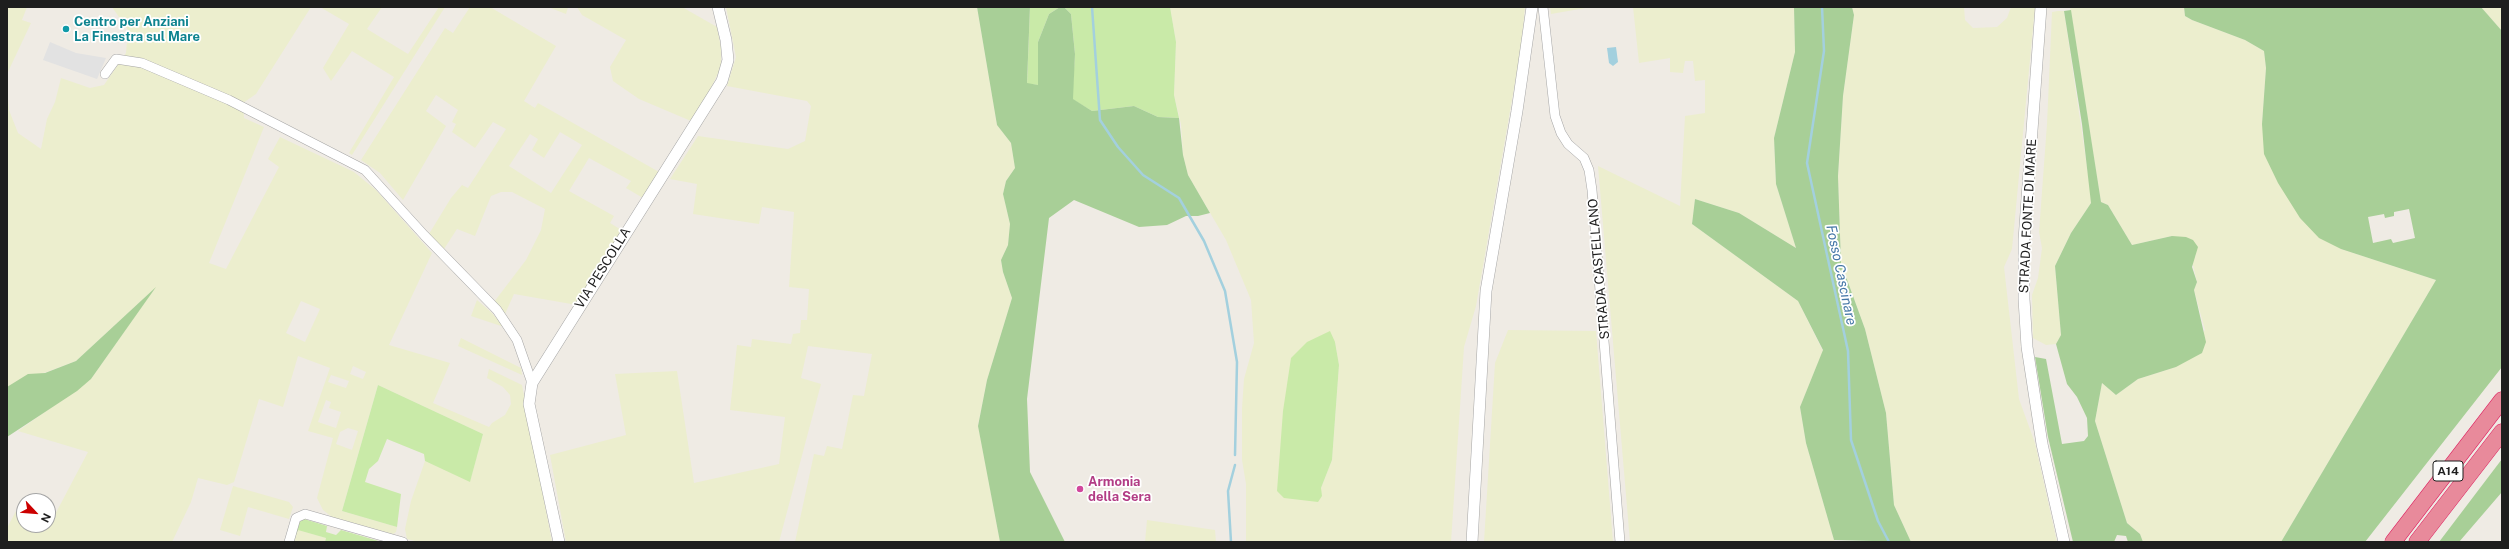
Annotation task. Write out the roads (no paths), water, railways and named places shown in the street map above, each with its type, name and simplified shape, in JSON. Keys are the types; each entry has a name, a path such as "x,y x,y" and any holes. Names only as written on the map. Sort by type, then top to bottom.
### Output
{"highway":[{"name":"A14","path":"2393,542 2502,400"},
{"name":"A14","path":"2417,542 2502,432"}],"street":[{"name":"VIA PESCOLLA","path":"559,542 529,404 532,382 722,81 728,60 726,40 718,7"},
{"path":"1472,542 1475,518 1486,292 1518,104 1532,7"},
{"name":"STRADA CASTELLANO","path":"1543,7 1555,116 1561,133 1568,144 1584,158 1589,170 1592,190 1620,542"},
{"name":"STRADA FONTE DI MARE","path":"2041,7 2024,240 2024,298 2027,347 2042,444 2064,542"},
{"path":"105,74 116,59 142,63 229,100 365,170 424,236 497,310 517,340 532,382"},
{"path":"289,542 296,518 306,514 403,542"}],"water":[{"path":"1616,47 1618,62 1613,66 1609,63 1607,48"}],"waterway":[{"path":"1092,7 1100,120 1118,147 1143,175 1179,198 1204,241 1225,291 1237,362 1235,455"},
{"name":"Fosso Cascinare","path":"1822,7 1824,51 1807,163 1848,351 1851,440 1878,521 1889,542"},
{"path":"1231,542 1228,491 1235,465"}],"place":[{"name":"Centro per Anziani La Finestra sul Mare","path":"66,29"},
{"name":"Armonia della Sera","path":"1080,489"}]}
